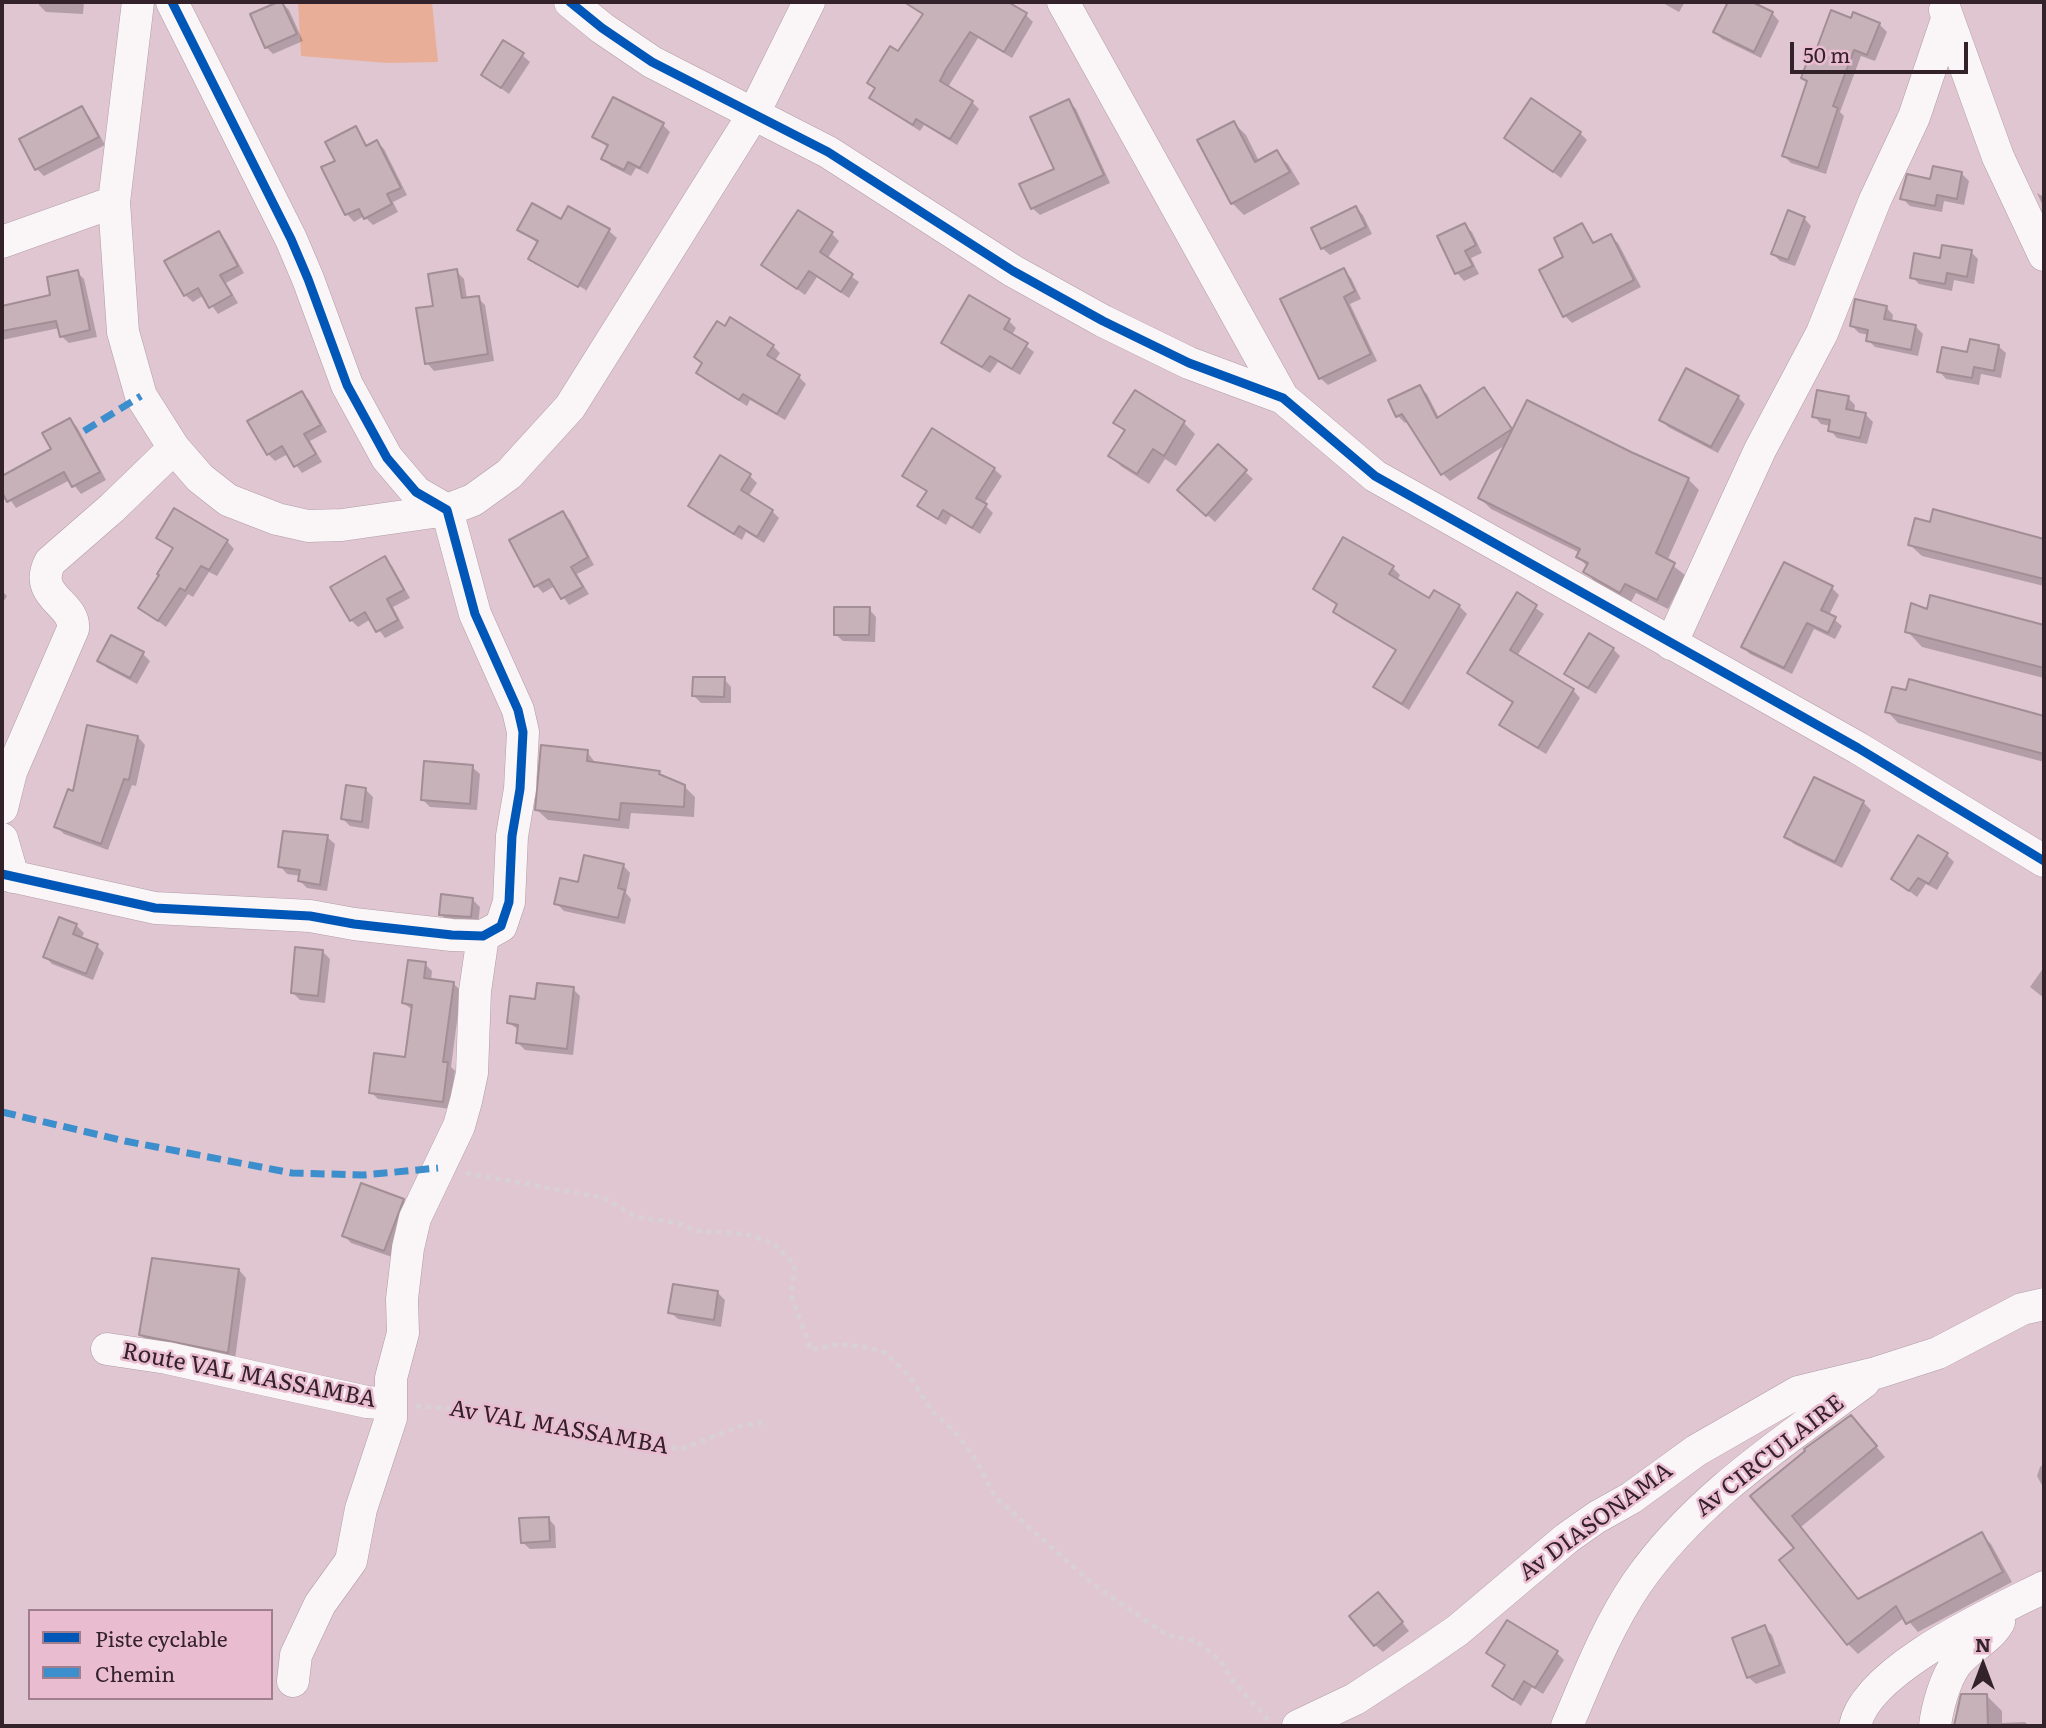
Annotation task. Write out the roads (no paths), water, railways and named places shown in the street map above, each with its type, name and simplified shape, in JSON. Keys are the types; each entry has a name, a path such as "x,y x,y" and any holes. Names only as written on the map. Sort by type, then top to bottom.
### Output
{"street":[{"path":"138,2 114,202 123,331 141,396 174,448 200,478 228,500 276,519 308,526 342,525 447,510 473,500 509,474 570,407 753,115 809,2"},
{"path":"2,839 7,875 155,908 310,916 354,924 483,936 501,926 509,902 512,836 520,789 523,732 514,700 475,614 447,510 416,492 401,476 387,458 347,385 309,279 291,239 172,2"},
{"path":"570,2 652,62 828,152 1013,271 1103,321 1189,363 1283,398 1375,475 1858,748 2044,861"},
{"path":"1063,2 1283,398"},
{"path":"1671,644 1760,450 1822,334 1875,200 1914,117 1945,11"},
{"path":"1945,11 1998,157 2044,256"},
{"path":"2,242 114,202"},
{"path":"2,808 11,772 73,629 72,617 53,597 45,581 45,572 50,562 112,508 174,448"},
{"path":"293,1681 296,1656 320,1604 351,1561 361,1509 391,1418 391,1378 403,1333 402,1299 408,1248 415,1218 459,1126 472,1073 475,991 483,936"},
{"path":"1876,1373 1938,1353 2022,1309 2044,1304"},
{"name":"Route VAL MASSAMBA","path":"107,1349 167,1358 367,1402 391,1404"},
{"name":"Av DIASONAMA","path":"1298,1726 1355,1699 1458,1630 1567,1538 1630,1498 1697,1450 1798,1392 1876,1373"},
{"name":"Av CIRCULAIRE","path":"1567,1726 1604,1641 1637,1583 1680,1529 1733,1479 1876,1373"},
{"path":"1855,1726 1856,1719 1868,1700 1897,1670 1934,1646 2044,1587"},
{"path":"1935,1726 1937,1711 1956,1664 1997,1626 2005,1608"}]}
